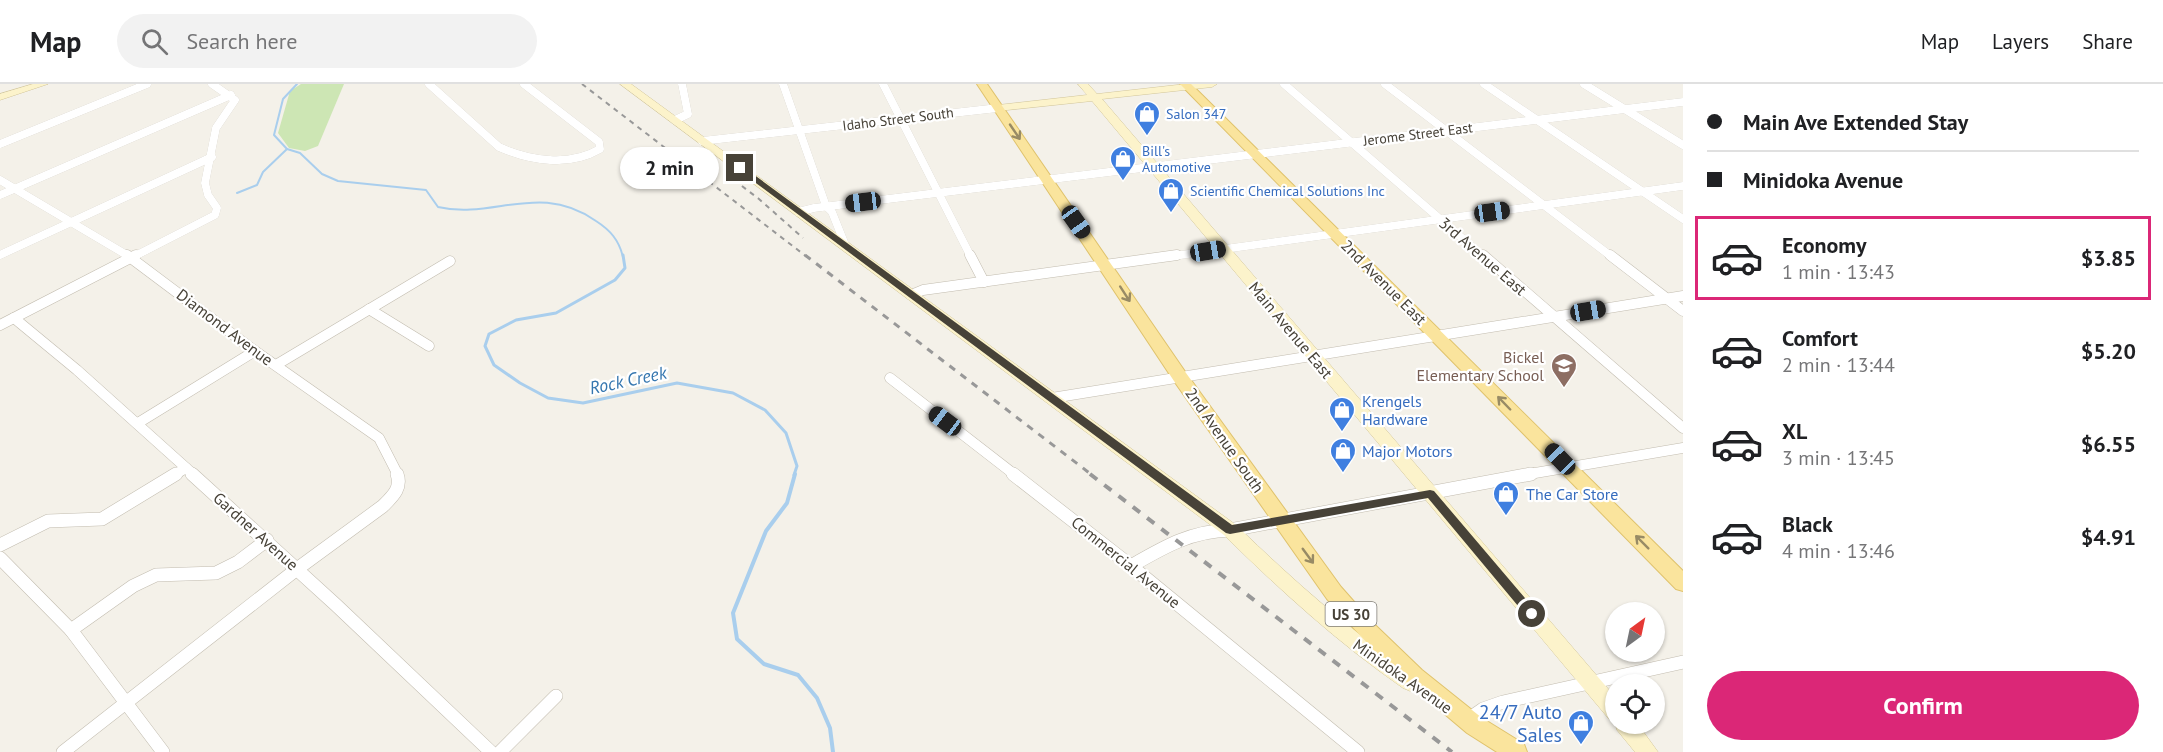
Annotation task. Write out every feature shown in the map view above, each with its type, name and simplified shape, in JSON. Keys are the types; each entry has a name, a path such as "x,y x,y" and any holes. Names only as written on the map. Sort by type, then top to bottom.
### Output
{"main road":[{"name":"2nd Avenue South","path":"982,84 1180,377 1354,618 1388,653 1473,724"},
{"name":"2nd Avenue East","path":"1187,85 1683,583"}],"street":[{"path":"0,97 43,84"},
{"path":"0,144 147,84"},
{"path":"0,325 215,215 217,208 208,195 206,183 216,128 235,99 212,84"},
{"path":"429,84 499,147 510,152 539,159 583,157 593,155 600,149 599,142 524,84"},
{"name":"Minidoka Avenue","path":"625,84 1230,530 1296,594 1337,629 1404,678 1513,751"},
{"path":"675,120 688,114 682,84"},
{"path":"783,84 826,206 832,212 846,247"},
{"path":"883,84 984,282"},
{"name":"Main Avenue East","path":"1083,84 1605,700"},
{"name":"Idaho Street South","path":"702,141 1212,84"},
{"name":"3rd Avenue East","path":"1284,84 1683,428"},
{"path":"1385,84 1683,311"},
{"path":"1485,84 1683,219"},
{"path":"1584,84 1683,145"},
{"path":"0,195 231,95"},
{"name":"Jerome Street East","path":"798,212 826,206 1683,102"},
{"path":"0,255 212,157"},
{"name":"Diamond Avenue","path":"0,180 132,258 255,351 379,438 399,477 399,486 395,494 383,506 297,568"},
{"path":"911,295 923,290 1683,186"},
{"path":"276,365 450,261"},
{"path":"1052,398 1683,296"},
{"path":"369,309 429,346"},
{"name":"Gardner Avenue","path":"14,318 138,423 365,629 491,752"},
{"path":"138,423 255,351"},
{"name":"Commercial Avenue","path":"890,378 1131,566 1358,752"},
{"path":"1131,566 1176,539 1202,531 1230,530 1567,467 1683,448"},
{"path":"0,545 48,521 102,519 186,468"},
{"path":"1197,505 1203,518 1202,531"},
{"path":"71,630 134,586 156,575 216,573 238,562 267,540"},
{"path":"0,558 71,630 127,703 157,750"},
{"path":"63,752 297,568"},
{"path":"1473,724 1483,709 1503,702 1683,662"},
{"path":"500,752 556,696"},
{"path":"1633,734 1648,752"}],"green space":[{"path":"301,84 344,84 318,146 305,151 289,148 278,133 290,91"}],"waterway":[{"name":"Rock Creek","path":"287,149 274,135 283,99 297,84"},
{"path":"237,193 257,185 263,172 287,149"},
{"name":"Rock Creek","path":"287,149 300,153 322,174 338,181 426,190 438,207 459,210 536,202 575,209 610,232 623,257"},
{"name":"Rock Creek","path":"623,255 625,268 615,280 556,313 516,320 489,334 485,346 494,365 520,383 548,398 583,403 677,383 733,393 765,410 786,433 797,466 794,475"},
{"name":"Rock Creek","path":"795,474 787,503 766,531 733,613 737,639 764,664 798,675 817,698 830,728 833,752"}],"railway":[{"path":"582,84 807,257"},
{"path":"726,174 759,199 803,238"},
{"path":"805,255 1092,475"},
{"path":"1090,474 1452,752"}],"place":[{"name":"Salon 347","path":"1147,137"},
{"name":"Bill's Automotive","path":"1123,182"},
{"name":"Scientific Chemical Solutions Inc","path":"1171,214"},
{"name":"Bickel Elementary School","path":"1564,389"},
{"name":"Krengels Hardware","path":"1342,433"},
{"name":"Major Motors","path":"1343,474"},
{"name":"The Car Store","path":"1506,517"},
{"name":"24/7 Auto Sales","path":"1581,746"}],"route":[{"path":"740,168 1230,530 1352,506 1430,494 1532,614"}]}
